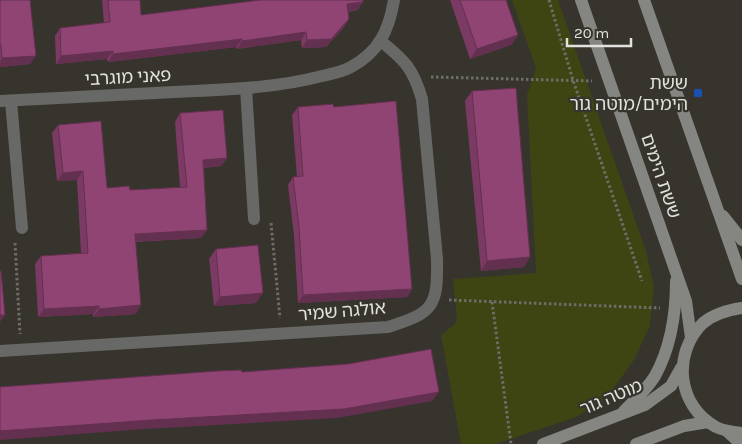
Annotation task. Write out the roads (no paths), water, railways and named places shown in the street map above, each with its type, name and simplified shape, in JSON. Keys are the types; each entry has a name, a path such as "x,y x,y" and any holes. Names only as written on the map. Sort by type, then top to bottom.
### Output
{"main road":[{"name":"ששת הימים","path":"581,0 686,302 691,338"},
{"path":"644,0 742,279"},
{"path":"717,209 742,240"},
{"path":"621,414 644,391 655,376 663,358 671,332 675,309 676,274"},
{"path":"741,444 728,432 708,422 693,408 684,389 681,368 684,352 691,338 704,322 722,312 742,308"},
{"name":"מוטה גור","path":"543,444 645,405 671,386 681,368"},
{"path":"636,444 684,426 708,422"},
{"path":"728,432 742,434"}],"street":[{"name":"פאני מוגרבי","path":"22,228 6,101 246,88 298,82 349,69 365,58 381,41 390,20 394,0"},
{"name":"אולגה שמיר","path":"0,351 388,327 415,319 431,306 438,286 437,259 422,99 415,77 405,61 381,41"},
{"path":"246,88 254,219"}],"place":[{"name":"ששת הימים/מוטה גור","path":"698,93"}]}
